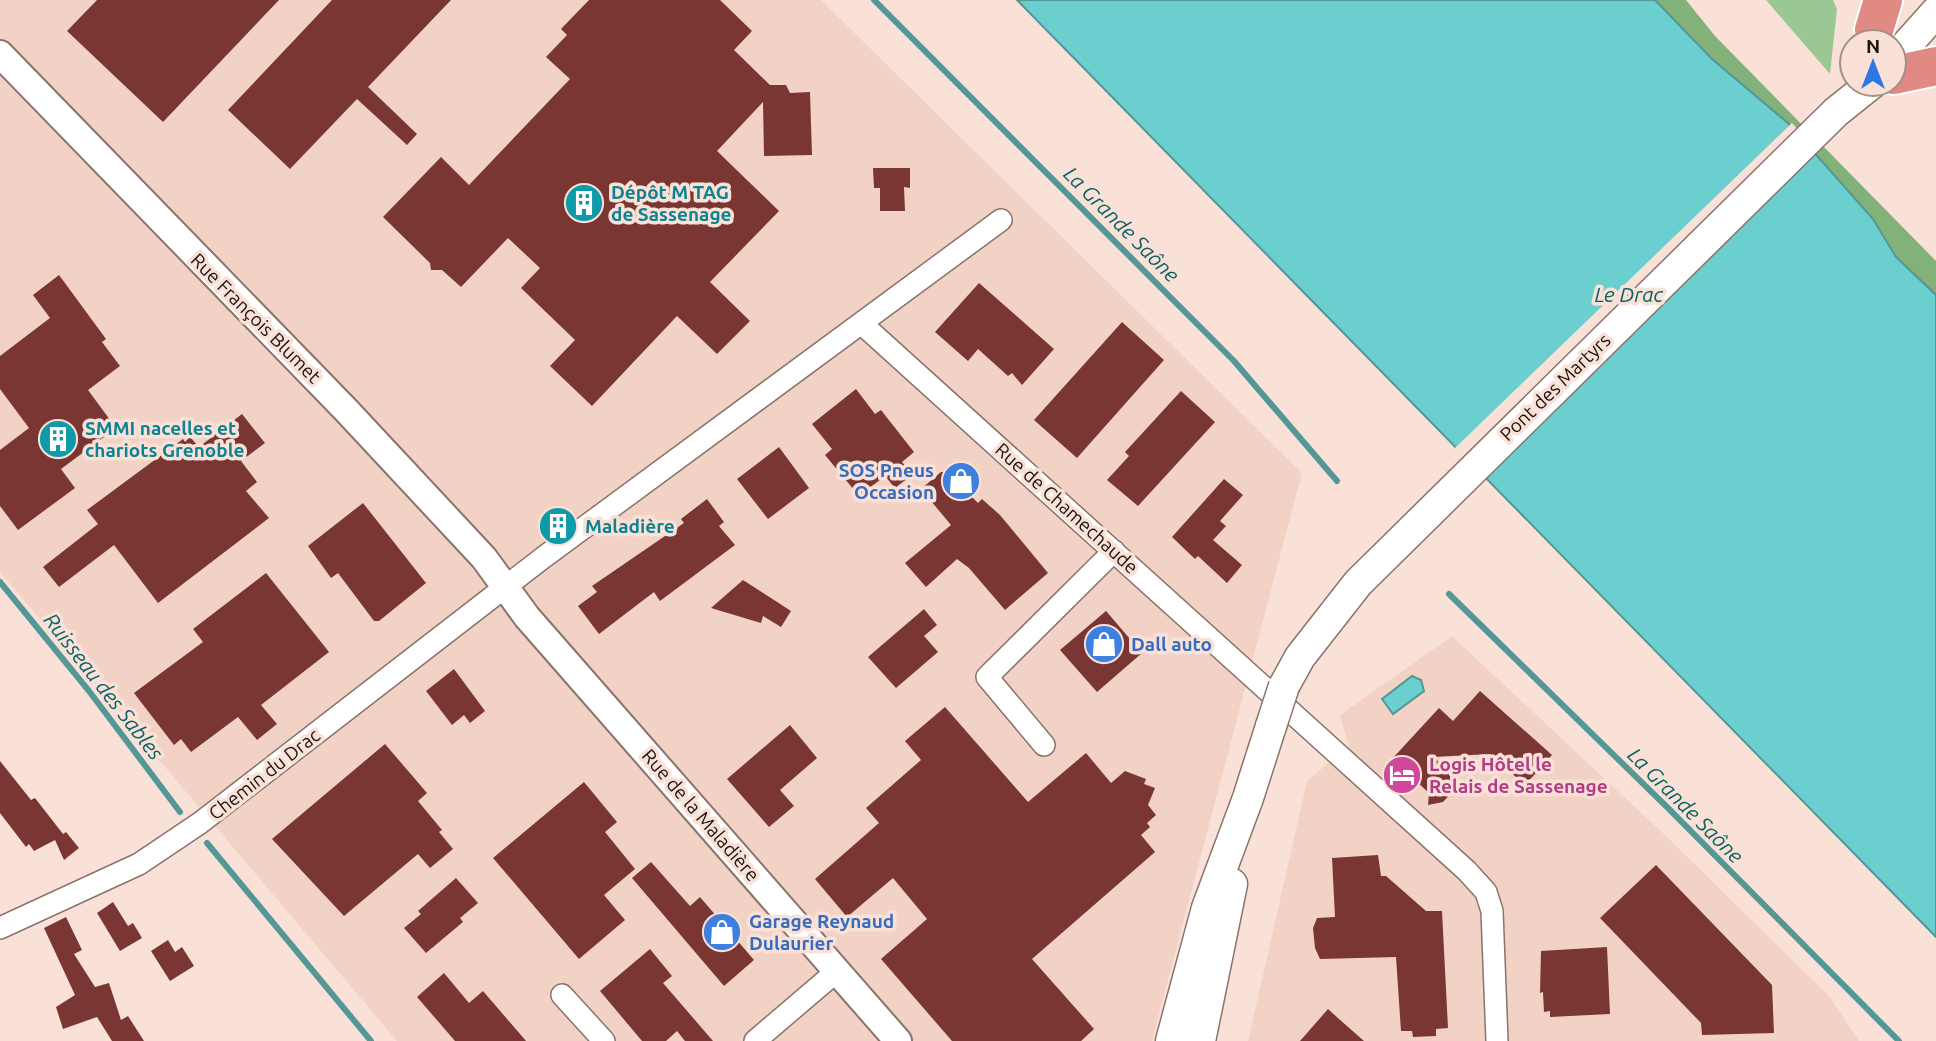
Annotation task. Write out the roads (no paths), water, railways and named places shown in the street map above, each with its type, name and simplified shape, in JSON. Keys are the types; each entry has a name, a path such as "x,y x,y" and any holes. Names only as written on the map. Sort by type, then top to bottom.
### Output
{"highway":[{"path":"1908,72 1936,66"}],"main road":[{"path":"1877,26 1936,12"},
{"path":"1836,112 1842,98"},
{"name":"Pont des Martyrs","path":"1248,798 1284,686 1300,657 1358,583 1424,515 1836,112 1854,98"},
{"path":"1171,1035 1207,908 1248,798"},
{"path":"1200,1041 1248,798"}],"street":[{"name":"Rue François Blumet","path":"0,54 338,402 484,558 507,588"},
{"path":"507,588 1001,220"},
{"name":"Rue de Chamechaude","path":"862,324 1467,871 1486,892 1492,911 1497,1041"},
{"path":"1044,745 987,677 1114,551"},
{"name":"Chemin du Drac","path":"0,928 139,864 200,823 507,588"},
{"name":"Rue de la Maladière","path":"507,588 527,617 898,1041"},
{"path":"755,1041 837,971"},
{"path":"562,995 604,1041"}],"water":[{"name":"Le Drac","path":"1017,0 1655,0 1712,59 1789,124 1873,219 1896,257 1936,295 1936,937"},
{"path":"1412,676 1421,680 1424,691 1393,714 1382,699"}],"waterway":[{"name":"La Grande Saône","path":"874,0 1234,361 1337,481"},
{"name":"Ruisseau des Sables","path":"0,582 89,691 180,812"},
{"name":"La Grande Saône","path":"1449,594 1669,809 1899,1041"},
{"name":"Ruisseau des Sables","path":"207,843 371,1041"}],"place":[{"name":"Dépôt M TAG de Sassenage","path":"584,203"},
{"name":"SMMI nacelles et chariots Grenoble","path":"58,439"},
{"name":"SOS Pneus Occasion","path":"961,481"},
{"name":"Maladière","path":"558,526"},
{"name":"Dall auto","path":"1104,644"},
{"name":"Logis Hôtel le Relais de Sassenage","path":"1402,775"},
{"name":"Garage Reynaud Dulaurier","path":"722,932"}]}
